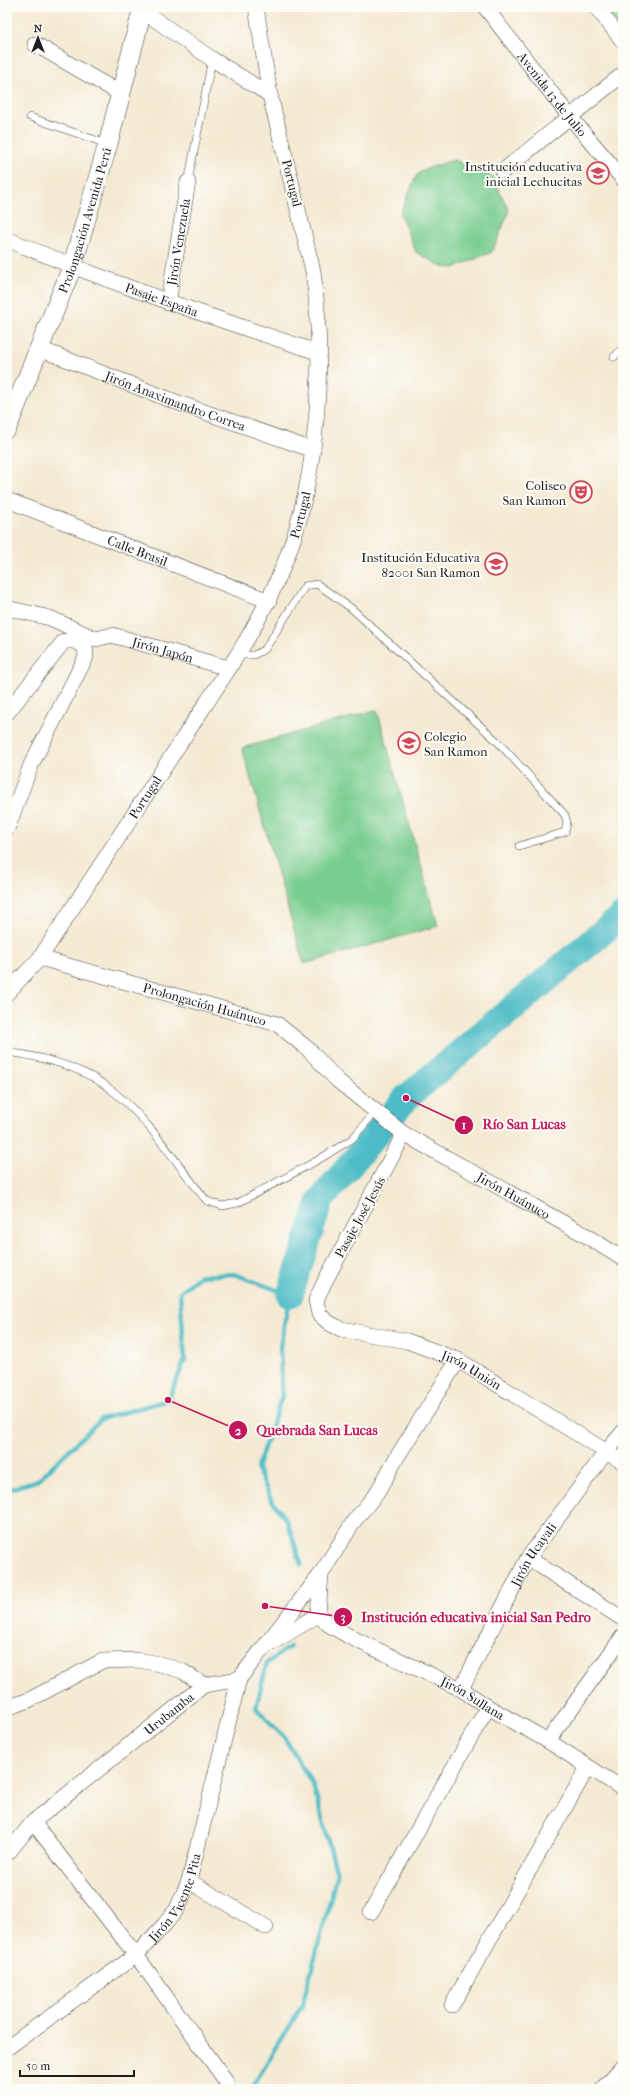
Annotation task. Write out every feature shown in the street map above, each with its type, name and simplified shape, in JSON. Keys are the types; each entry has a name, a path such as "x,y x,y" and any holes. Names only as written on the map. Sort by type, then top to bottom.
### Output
{"street":[{"name":"Portugal","path":"7,993 40,958 228,668 239,655 269,601 292,539 313,450 320,353 313,271 270,96 256,7"},
{"name":"Avenida 13 de Julio","path":"485,7 570,117 623,179"},
{"path":"596,7 623,40"},
{"path":"143,9 212,59 270,96"},
{"name":"Prolongación Avenida Perú","path":"7,428 72,267 108,144 143,9"},
{"path":"35,44 121,94"},
{"path":"503,171 623,74"},
{"name":"Jirón Venezuela","path":"168,303 188,182"},
{"name":"Pasaje España","path":"7,239 72,267 168,303 320,353"},
{"name":"Jirón Anaximandro Correa","path":"40,349 176,402 313,450"},
{"name":"Calle Brasil","path":"7,500 269,601"},
{"path":"7,608 50,618 91,643"},
{"name":"Jirón Japón","path":"91,643 112,635 228,668"},
{"path":"7,713 64,640 91,643"},
{"path":"7,829 31,765 86,657 91,643"},
{"name":"Prolongación Huánuco","path":"40,958 277,1024 308,1049 338,1081 401,1131"},
{"name":"Jirón Huánuco","path":"401,1131 585,1235 623,1259"},
{"name":"Pasaje José Jesús","path":"316,1300 401,1131"},
{"name":"Jirón Unión","path":"316,1300 319,1314 329,1323 341,1328 407,1341 458,1360 623,1462"},
{"path":"239,1679 321,1574 354,1521 377,1493 397,1457 458,1360"},
{"name":"Jirón Ucayali","path":"462,1689 528,1558 606,1452 623,1432"},
{"path":"528,1558 623,1619"},
{"path":"265,1646 318,1615 321,1574"},
{"name":"Jirón Sullana","path":"318,1615 328,1624 352,1638 462,1689 488,1707 548,1741 623,1789"},
{"path":"548,1741 623,1636"},
{"path":"7,1708 56,1686 102,1661 138,1660 160,1664 182,1671 204,1685"},
{"name":"Urubamba","path":"7,1854 33,1822 204,1685 239,1679"},
{"name":"Jirón Vicente Pita","path":"7,2048 136,1956 177,1908 189,1881 239,1679"},
{"path":"371,1912 488,1707"},
{"path":"452,2006 588,1767"},
{"path":"33,1822 136,1956 226,2081"},
{"path":"189,1881 266,1927"},
{"path":"605,2089 623,2069"}],"lane":[{"path":"188,182 212,59"},
{"path":"30,117 108,144"},
{"path":"614,357 623,348"},
{"path":"239,655 254,655 265,649 305,586 317,584 351,608 498,742 565,815 567,823 565,832 519,846"},
{"path":"7,1052 34,1056 80,1071 114,1091 140,1116 207,1201 222,1206 238,1203 318,1160 352,1139 378,1114"}],"green space":[{"path":"603,7 623,7 623,32"},
{"path":"454,160 492,176 508,209 508,214 492,252 454,268 443,267 416,252 400,214 416,176 423,170"},
{"path":"377,710 438,926 304,964 242,748"}],"waterway":[{"path":"290,1295 320,1201 406,1098 623,915"},
{"path":"7,1490 38,1480 101,1419 168,1400 185,1360 180,1292 200,1276 234,1274 290,1295 280,1347 282,1396 257,1468 271,1499 287,1521 301,1564"},
{"path":"251,2089 302,2006 337,1874 313,1785 284,1737 256,1708 267,1663 289,1647"}],"place":[{"name":"Institución educativa inicial Lechucitas","path":"598,173"},
{"name":"Coliseo San Ramon","path":"581,492"},
{"name":"Institución Educativa 82001 San Ramon","path":"496,564"},
{"name":"Colegio San Ramon","path":"409,743"},
{"name":"Río San Lucas","path":"406,1098"},
{"name":"Quebrada San Lucas","path":"168,1400"},
{"name":"Institución educativa inicial San Pedro","path":"265,1606"}]}
